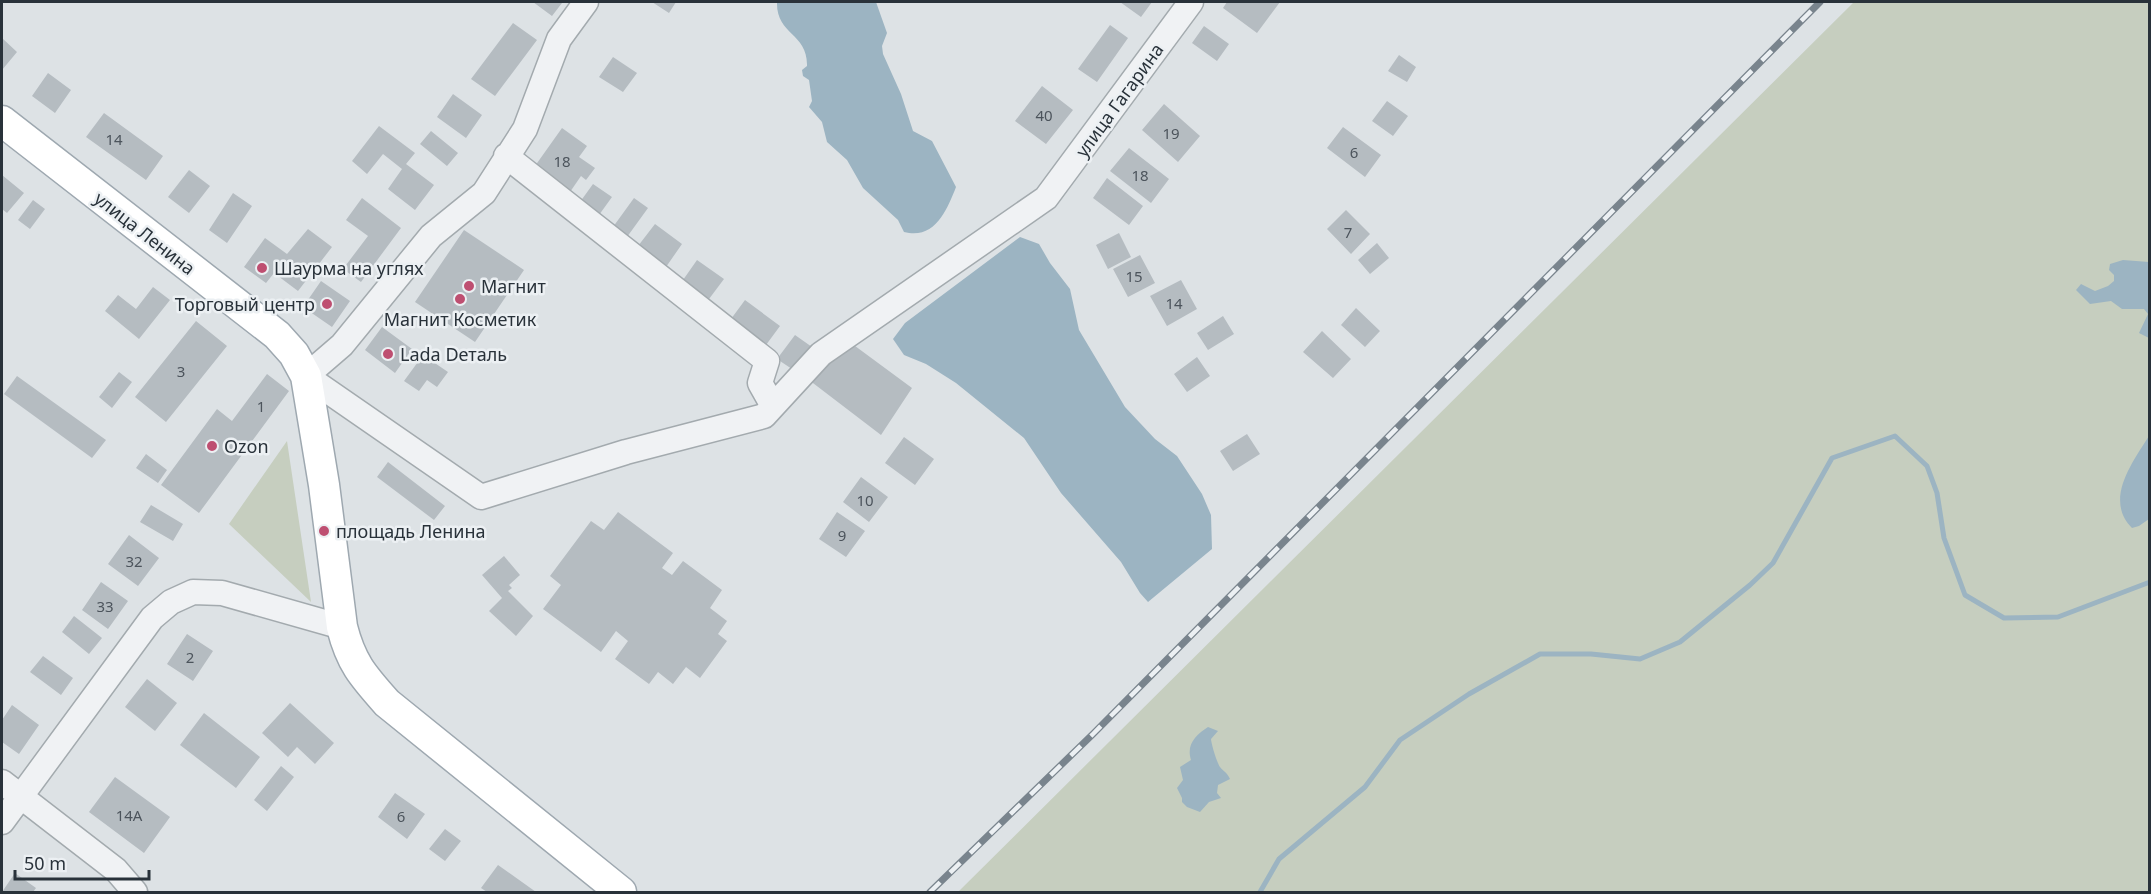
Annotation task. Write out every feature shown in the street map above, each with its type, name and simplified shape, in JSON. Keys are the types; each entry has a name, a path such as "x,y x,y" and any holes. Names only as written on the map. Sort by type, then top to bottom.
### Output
{"main road":[{"name":"улица Ленина","path":"2,121 277,335 294,354 306,376"},
{"path":"306,376 324,485 342,627 347,650 362,675 387,702 621,892"}],"street":[{"path":"506,156 767,361 760,383 773,406 764,416 626,452 481,497 306,376 342,345 431,236 484,193 506,156 525,129 559,39 586,2"},
{"name":"улица Гагарина","path":"773,406 820,354 1046,198 1191,2"},
{"path":"2,822 11,789 152,618 171,602 193,592 222,593 342,627"},
{"path":"11,789 116,870 135,892"}],"green space":[{"path":"1854,2 2149,2 2149,892 958,892"},
{"path":"287,441 311,602 229,524"}],"water":[{"path":"777,2 876,2 887,33 882,46 883,54 901,94 913,131 932,141 956,187 944,213 932,227 924,232 904,232 898,220 863,188 847,160 827,142 822,122 809,107 812,101 809,80 803,76 802,70 807,66 806,55 798,40 781,21"},
{"path":"1020,237 1039,244 1070,289 1079,330 1125,407 1155,439 1177,456 1202,494 1211,515 1212,549 1148,602 1121,562 1061,493 1024,438 956,383 926,364 904,355 893,339 905,323"},
{"path":"2123,260 2149,262 2149,338 2139,333 2148,314 2144,309 2122,309 2111,301 2090,304 2076,290 2081,284 2095,291 2108,286 2114,281 2114,275 2109,270 2110,264"},
{"path":"2149,436 2149,519 2132,528 2120,506 2121,494 2129,470"},
{"path":"1208,727 1218,731 1211,739 1212,744 1221,769 1230,779 1218,785 1217,793 1221,798 1209,802 1200,812 1187,807 1182,802 1177,788 1183,780 1180,767 1191,760 1191,745 1196,737"}],"building":[{"path":"533,2 560,2 562,3 552,16"},
{"path":"652,2 676,2 669,13"},
{"path":"1120,2 1152,2 1141,17"},
{"path":"1227,2 1280,2 1257,33 1223,8"},
{"path":"513,23 537,40 495,96 471,79"},
{"path":"1110,25 1128,38 1097,82 1078,69"},
{"path":"1204,26 1229,44 1217,61 1192,43"},
{"path":"2,38 17,52 2,70"},
{"path":"1399,55 1416,67 1407,82 1388,71"},
{"path":"613,57 637,73 623,92 599,77"},
{"path":"48,73 71,90 55,113 32,96"},
{"path":"1042,86 1073,110 1046,144 1015,121"},
{"path":"453,94 482,115 466,138 437,117"},
{"path":"1387,101 1408,116 1393,136 1372,121"},
{"path":"1164,104 1200,136 1178,162 1142,130"},
{"path":"104,113 163,156 146,180 86,137"},
{"path":"379,126 415,153 406,164 434,185 415,210 388,189 402,169 383,154 367,174 352,161"},
{"path":"1343,127 1381,155 1365,177 1327,148"},
{"path":"562,128 587,146 579,157 595,168 586,180 581,176 570,192 535,166"},
{"path":"431,131 458,153 447,166 420,144"},
{"path":"1129,148 1169,179 1151,203 1110,171"},
{"path":"189,170 210,186 189,213 168,197"},
{"path":"2,175 24,193 7,213 2,209"},
{"path":"1107,178 1143,206 1129,225 1093,198"},
{"path":"593,184 612,197 599,215 580,202"},
{"path":"233,193 252,206 227,243 209,230"},
{"path":"362,198 401,228 361,282 343,269 368,236 346,220"},
{"path":"634,198 648,208 627,237 613,227"},
{"path":"33,200 45,209 30,229 18,220"},
{"path":"1346,210 1370,234 1351,254 1327,229"},
{"path":"655,224 682,244 666,267 638,246"},
{"path":"308,229 332,247 298,291 274,273 266,283 244,267 265,238 287,254"},
{"name":"Магнит","path":"464,230 524,270 475,342 415,302"},
{"path":"1119,233 1131,257 1108,269 1096,245"},
{"path":"1377,243 1389,258 1370,274 1358,260"},
{"path":"1140,255 1155,283 1128,297 1113,269"},
{"path":"697,260 724,279 709,299 683,280"},
{"path":"1181,280 1197,309 1167,326 1150,296"},
{"name":"Торговый центр","path":"321,281 350,301 332,327 303,307"},
{"path":"153,287 170,300 139,339 105,311 118,295 136,309"},
{"path":"745,300 780,326 766,345 731,319"},
{"path":"1356,308 1380,331 1365,347 1341,325"},
{"path":"1223,316 1234,334 1208,350 1197,333"},
{"path":"196,321 227,346 166,422 135,397"},
{"path":"382,327 412,349 395,373 365,350"},
{"path":"1322,331 1351,359 1333,378 1303,352"},
{"path":"795,335 812,347 795,371 777,359"},
{"path":"851,343 912,388 881,435 809,380"},
{"path":"423,355 448,372 437,387 427,380 419,391 404,381"},
{"path":"1197,357 1210,376 1187,392 1174,374"},
{"path":"119,372 132,382 112,408 99,397"},
{"path":"267,374 289,391 199,513 161,485 217,409 232,421"},
{"path":"17,376 106,440 92,458 4,394"},
{"path":"1247,434 1260,454 1233,471 1220,451"},
{"path":"904,437 934,459 915,485 885,463"},
{"path":"146,454 167,470 158,483 136,468"},
{"path":"388,462 445,506 434,520 377,477"},
{"path":"861,477 888,497 869,522 843,502"},
{"path":"151,505 183,524 173,541 140,522"},
{"path":"618,512 673,553 662,568 672,575 683,561 722,590 710,608 727,621 718,634 727,641 700,678 686,667 673,684 658,672 649,684 615,659 628,641 616,631 601,652 543,609 561,585 550,576 591,521 604,530"},
{"path":"837,512 865,531 846,557 819,539"},
{"path":"129,535 159,558 138,586 108,564"},
{"path":"504,556 520,575 509,585 512,588 508,591 533,616 516,636 489,611 502,598 482,575"},
{"path":"101,582 128,601 108,629 82,610"},
{"path":"74,616 102,638 89,654 62,632"},
{"path":"187,634 213,651 193,681 167,664"},
{"path":"43,656 73,678 61,695 30,672"},
{"path":"147,679 177,703 155,731 125,707"},
{"path":"290,703 334,743 315,764 297,747 288,757 262,733"},
{"path":"12,705 39,725 19,754 2,742 2,720"},
{"path":"204,713 260,757 236,788 180,745"},
{"path":"281,766 294,777 267,811 254,800"},
{"path":"115,777 170,817 144,853 89,812"},
{"path":"395,793 425,814 407,839 378,817"},
{"path":"445,829 461,841 445,861 429,849"},
{"path":"498,865 536,892 487,892 481,888"},
{"path":"15,873 36,888 33,892 2,892"}],"waterway":[{"path":"1260,892 1279,859 1365,787 1400,740 1469,694 1540,654 1591,654 1640,659 1680,642 1750,585 1773,563 1832,458 1895,436 1927,466 1937,493 1944,538 1965,595 2004,618 2058,617 2150,582"}],"railway":[{"path":"930,892 1093,734 1820,2"}],"place":[{"name":"Шаурма на углях","path":"262,268"},
{"name":"Магнит","path":"469,286"},
{"name":"Магнит Косметик","path":"460,299"},
{"name":"Торговый центр","path":"327,304"},
{"name":"Lada Dеталь","path":"388,354"},
{"name":"Ozon","path":"212,446"},
{"name":"площадь Ленина","path":"324,531"}]}
